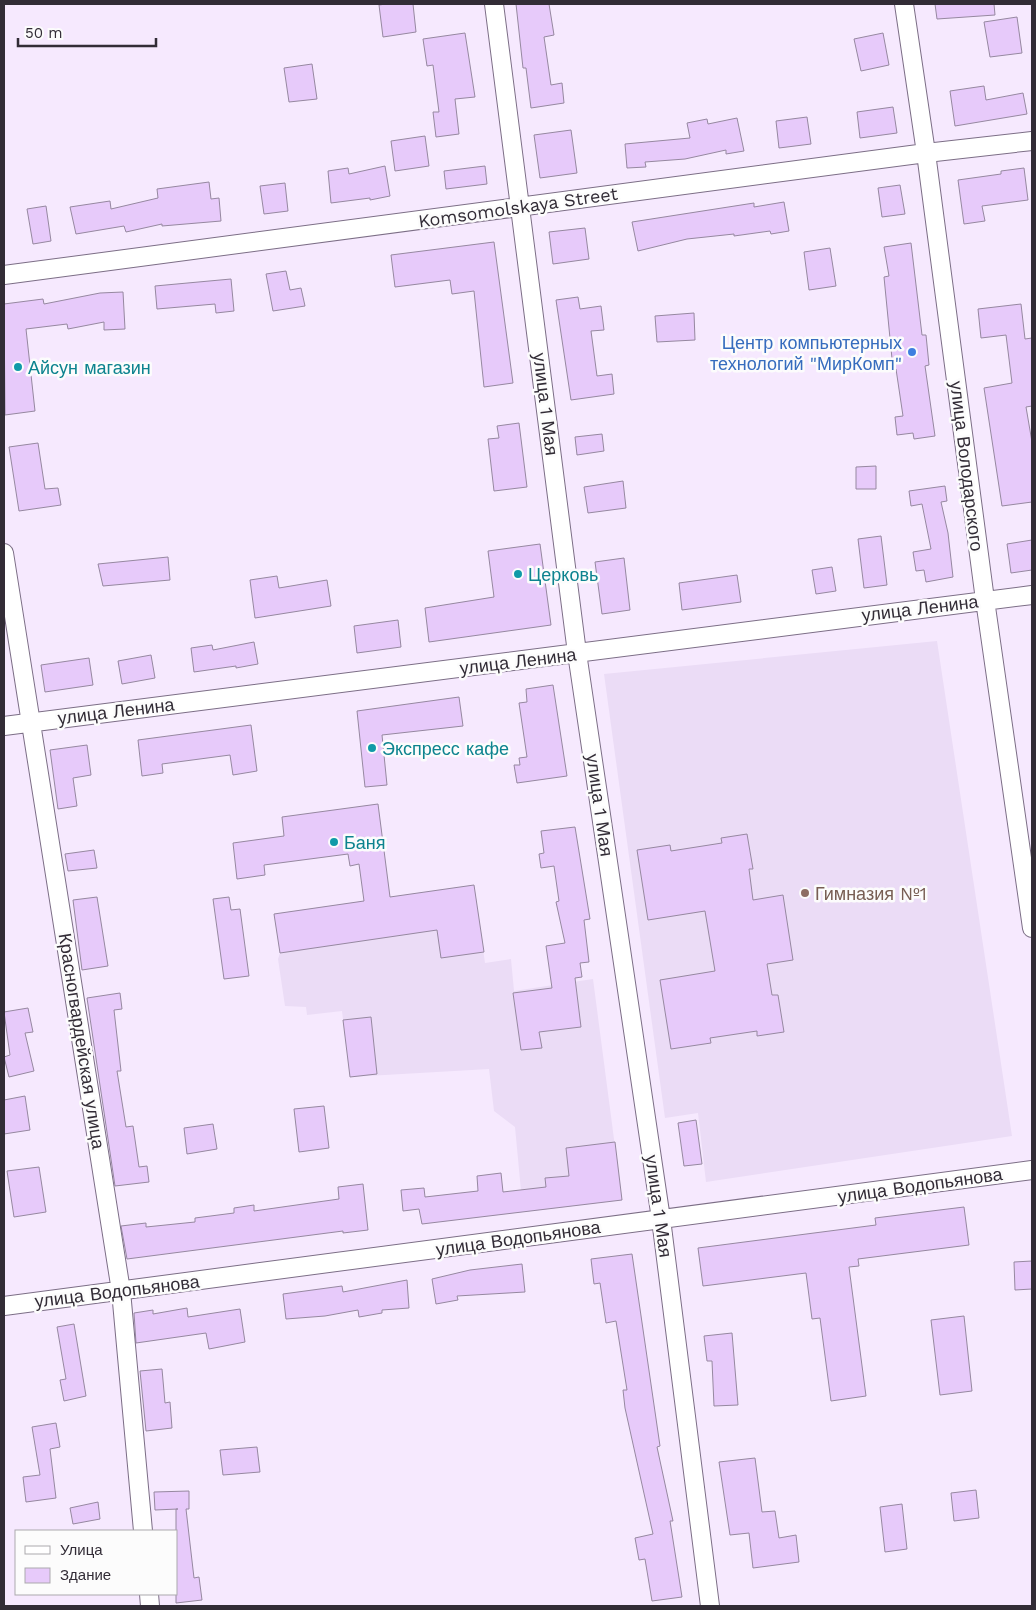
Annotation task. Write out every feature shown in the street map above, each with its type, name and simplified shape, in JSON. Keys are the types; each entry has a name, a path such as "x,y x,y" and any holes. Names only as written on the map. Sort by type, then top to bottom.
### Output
{"street":[{"name":"улица 1 Мая","path":"494,4 577,653 661,1219 710,1606"},
{"name":"улица Володарского","path":"904,4 926,153 985,600 1032,928"},
{"name":"Komsomolskaya Street","path":"4,275 926,153 1032,141"},
{"name":"Красногвардейская улица","path":"4,553 121,1291 143,1530"},
{"name":"улица Ленина","path":"4,726 1032,594"},
{"name":"улица Водопьянова","path":"4,1306 1032,1170"}],"shaded area":[{"name":"Гимназия №1","path":"937,641 1012,1136 706,1182 698,1113 665,1118 604,674"},
{"path":"474,885 485,963 511,959 514,991 593,979 622,1200 523,1212 515,1127 494,1111 489,1069 350,1077 342,1011 307,1015 306,1007 285,1006 274,914"}],"building":[{"path":"413,4 416,32 383,37 379,5"},
{"path":"516,4 549,4 554,35 544,37 551,85 562,83 564,103 531,108 526,68 523,68"},
{"path":"935,4 994,4 995,15 937,19"},
{"path":"1017,17 1022,53 990,57 984,22"},
{"path":"465,33 475,97 455,99 459,134 436,137 433,112 439,112 433,65 427,66 423,39"},
{"path":"883,33 889,65 861,71 854,39"},
{"path":"312,64 317,99 289,102 284,68"},
{"path":"984,86 986,100 1023,93 1027,114 955,126 950,91"},
{"path":"893,107 897,133 860,138 857,112"},
{"path":"807,117 811,144 779,148 776,121"},
{"path":"737,118 744,151 726,154 726,150 685,159 645,162 646,167 627,168 625,144 690,138 687,123 707,119 708,124"},
{"path":"571,130 577,173 540,178 534,135"},
{"path":"425,136 429,166 395,171 391,141"},
{"path":"385,166 390,196 370,200 370,198 331,203 328,171 348,168 349,174"},
{"path":"485,166 487,184 446,189 444,171"},
{"path":"1024,168 1028,200 982,206 985,221 964,224 958,180 1001,174 1001,171"},
{"path":"209,182 211,199 219,198 221,221 162,226 162,224 126,232 124,226 76,234 70,207 110,201 111,209 158,198 157,189"},
{"path":"285,183 288,211 264,214 260,186"},
{"path":"900,185 905,214 882,217 878,188"},
{"path":"784,202 789,231 771,234 770,231 734,236 734,234 687,239 638,251 632,222 754,203 754,207"},
{"path":"46,206 51,241 33,244 27,209"},
{"path":"585,228 589,259 553,264 549,232"},
{"path":"494,242 513,383 484,387 474,291 452,294 450,280 395,287 391,255"},
{"path":"911,243 922,335 926,335 929,365 925,366 935,436 914,439 913,433 897,435 895,417 903,416 896,369 893,369 884,277 889,276 884,247"},
{"path":"830,248 836,286 809,290 804,252"},
{"path":"286,271 290,290 301,288 305,306 273,311 266,274"},
{"path":"231,279 234,311 216,313 215,304 157,309 155,286"},
{"path":"123,292 125,329 104,330 104,322 68,329 67,324 26,329 35,411 5,415 4,304 43,299 44,304 100,293"},
{"path":"578,297 580,309 601,306 604,330 591,331 597,376 612,374 614,394 571,400 556,300"},
{"path":"1021,304 1025,339 1032,338 1032,406 1026,407 1032,442 1032,502 1002,506 984,388 1012,383 1006,335 981,338 978,309"},
{"path":"694,313 695,340 657,342 655,316"},
{"path":"519,423 527,487 494,491 488,439 499,438 497,426"},
{"path":"602,434 604,451 577,455 575,437"},
{"path":"38,443 45,489 58,488 61,505 19,511 9,447"},
{"path":"876,466 876,489 856,489 856,467"},
{"path":"623,481 626,508 588,513 584,487"},
{"path":"945,486 947,501 941,502 948,533 953,577 926,582 924,570 916,571 913,552 931,549 922,504 911,506 909,491"},
{"path":"881,536 887,585 864,588 858,539"},
{"path":"1032,540 1032,570 1011,573 1007,544"},
{"name":"Церковь","path":"540,544 551,625 429,642 425,608 494,597 488,551"},
{"path":"168,557 170,580 103,586 98,564"},
{"path":"624,558 630,610 602,614 595,562"},
{"path":"832,567 836,591 816,594 812,570"},
{"path":"737,575 741,602 682,610 679,583"},
{"path":"277,576 279,588 327,580 331,606 255,618 250,580"},
{"path":"398,620 401,647 357,653 354,626"},
{"path":"254,642 258,664 194,672 191,648 212,645 213,650"},
{"path":"151,655 155,678 122,684 118,661"},
{"path":"89,658 93,685 45,692 41,665"},
{"path":"553,685 567,776 517,783 514,765 520,765 519,758 527,757 519,703 527,702 526,689"},
{"path":"459,697 463,726 382,735 387,785 365,787 357,711"},
{"path":"251,725 257,771 233,775 230,755 162,764 163,773 142,776 138,740"},
{"path":"87,745 91,775 73,778 77,806 58,809 50,750"},
{"path":"378,804 390,897 474,885 484,952 441,958 437,930 280,953 274,914 364,901 359,864 350,866 348,854 264,865 265,875 237,879 233,843 284,836 282,817"},
{"path":"575,827 590,919 584,920 589,962 580,963 582,977 575,978 581,1027 539,1032 542,1048 521,1050 513,993 552,988 546,946 565,943 556,902 559,901 554,866 541,868 539,854 544,853 541,831"},
{"path":"747,834 753,869 749,869 753,900 783,895 793,960 767,964 772,995 778,995 784,1032 757,1036 757,1031 710,1038 711,1043 671,1049 660,980 715,971 705,911 648,920 637,850 670,845 671,851 722,843 721,838"},
{"path":"94,850 97,868 68,871 65,854"},
{"path":"97,897 108,966 82,970 73,900"},
{"path":"229,897 231,910 240,909 249,976 224,979 213,899"},
{"path":"120,993 122,1009 114,1010 121,1071 117,1071 126,1127 133,1126 139,1167 147,1166 149,1182 115,1186 87,998"},
{"path":"28,1008 33,1032 25,1033 34,1071 9,1077 4,1057 10,1055 4,1012"},
{"path":"371,1017 377,1074 350,1077 343,1020"},
{"path":"25,1096 30,1130 4,1134 4,1100"},
{"path":"324,1106 329,1148 299,1152 294,1109"},
{"path":"696,1120 702,1164 684,1166 678,1123"},
{"path":"213,1124 217,1149 187,1154 184,1128"},
{"path":"615,1142 622,1200 422,1224 419,1209 403,1211 401,1190 424,1188 425,1197 478,1191 477,1176 501,1173 503,1192 546,1187 545,1178 569,1176 566,1148"},
{"path":"39,1167 46,1212 14,1217 7,1171"},
{"path":"363,1184 368,1230 343,1233 343,1231 127,1259 121,1226 146,1223 146,1227 195,1222 195,1218 234,1213 234,1208 254,1205 254,1211 339,1199 338,1187"},
{"path":"964,1207 969,1245 858,1259 859,1266 849,1267 866,1396 831,1401 820,1318 812,1319 806,1273 703,1286 698,1248 876,1225 875,1218"},
{"path":"632,1254 660,1446 657,1447 673,1521 670,1521 682,1597 652,1601 645,1559 639,1560 635,1538 653,1534 625,1408 623,1390 627,1390 616,1321 606,1323 600,1283 594,1284 591,1259"},
{"path":"1032,1261 1032,1289 1015,1290 1014,1262"},
{"path":"522,1264 525,1292 457,1296 458,1300 436,1304 432,1279 470,1270"},
{"path":"407,1280 409,1308 382,1310 382,1313 359,1317 358,1310 325,1316 286,1319 283,1294 342,1286 343,1292"},
{"path":"187,1308 188,1317 240,1309 245,1342 209,1349 206,1333 136,1343 134,1313 153,1310 153,1314"},
{"path":"964,1316 972,1391 940,1395 931,1320"},
{"path":"74,1324 86,1396 64,1401 60,1380 66,1379 57,1327"},
{"path":"732,1333 738,1405 714,1406 712,1361 707,1361 704,1336"},
{"path":"162,1369 165,1403 170,1402 172,1428 146,1431 140,1371"},
{"path":"56,1423 60,1447 50,1449 56,1498 26,1502 23,1477 40,1475 32,1427"},
{"path":"257,1447 260,1472 223,1475 220,1450"},
{"path":"755,1458 762,1512 775,1511 779,1538 796,1535 799,1562 753,1568 749,1533 730,1535 719,1462"},
{"path":"976,1490 979,1518 954,1521 951,1493"},
{"path":"189,1491 189,1509 186,1509 194,1578 199,1577 202,1600 176,1603 176,1595 178,1595 178,1530 176,1530 176,1509 155,1510 154,1492"},
{"path":"98,1502 100,1519 73,1524 70,1508"},
{"path":"902,1504 907,1549 885,1552 880,1507"}],"place":[{"name":"Центр компьютерных технологий \"МирКомп\"","path":"912,352"},
{"name":"Айсун магазин","path":"18,367"},
{"name":"Церковь","path":"518,574"},
{"name":"Экспресс кафе","path":"372,748"},
{"name":"Баня","path":"334,842"},
{"name":"Гимназия №1","path":"805,893"}]}
